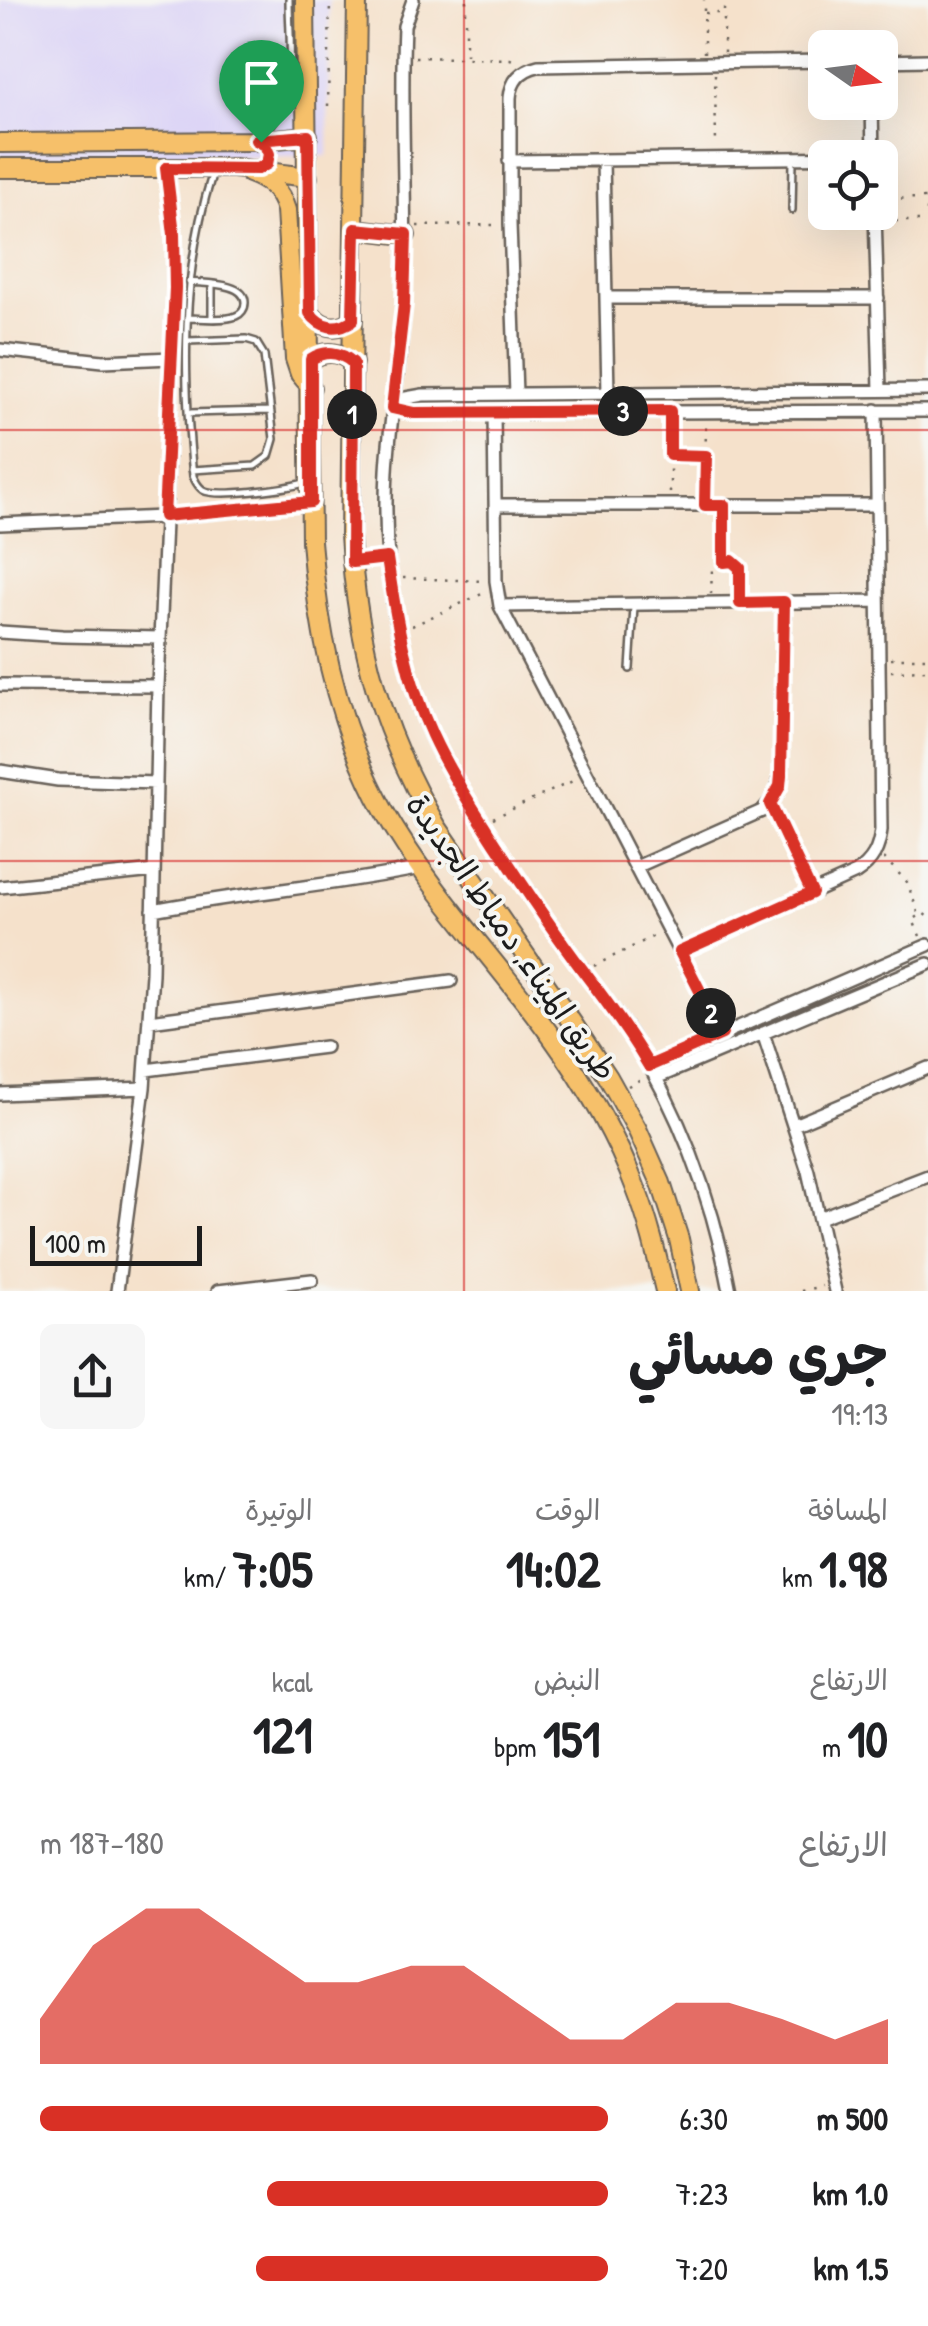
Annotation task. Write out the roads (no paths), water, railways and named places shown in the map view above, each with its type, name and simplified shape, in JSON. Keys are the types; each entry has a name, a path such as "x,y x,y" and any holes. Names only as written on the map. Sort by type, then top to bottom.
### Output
{"main road":[{"name":"طريق الميناء, دمياط الجديدة","path":"305,0 297,42 308,136 315,588 322,634 346,725 384,811 421,868 551,1036 612,1135 636,1188 666,1291"},
{"name":"طريق الميناء, دمياط الجديدة","path":"357,0 350,535 365,651 384,714 414,788 573,1024 637,1129 661,1183 690,1291"},
{"path":"0,143 308,136"},
{"path":"256,140 265,145 269,154 267,164 258,169"},
{"path":"0,168 234,168 308,177"},
{"path":"234,168 270,183 284,202 294,352 300,374 311,386"},
{"path":"355,229 406,230"},
{"path":"310,313 326,326 341,326 353,320"},
{"path":"311,359 323,353 336,353 353,363"}],"street":[{"path":"413,0 404,26 403,57 404,304 385,510 390,578 409,674 447,766 653,1072 696,1164 730,1291"},
{"path":"898,60 928,60"},
{"path":"516,394 510,224 510,90 514,82 525,70 538,66 808,62"},
{"path":"510,161 808,158"},
{"path":"603,160 608,393"},
{"path":"117,1291 150,1020 158,686 172,358 174,246 166,168"},
{"path":"875,230 880,390"},
{"path":"606,298 878,298"},
{"path":"0,350 104,361 172,358"},
{"path":"392,408 414,396 928,390"},
{"path":"392,408 414,413 928,411"},
{"path":"680,952 856,873 877,851 881,830 876,410"},
{"path":"494,412 496,584 500,606 722,1034"},
{"path":"0,524 164,516 311,502"},
{"path":"496,505 877,505"},
{"path":"500,606 878,601"},
{"path":"636,867 770,804 781,775 784,602"},
{"path":"0,632 160,638"},
{"path":"0,685 158,686"},
{"path":"0,771 58,780 156,783"},
{"path":"154,910 421,868"},
{"path":"0,887 154,871"},
{"path":"653,1072 722,1034 926,946"},
{"path":"653,1072 763,1033 928,964"},
{"path":"150,1020 451,981"},
{"path":"763,1033 820,1218 834,1287"},
{"path":"146,1070 325,1047"},
{"path":"794,1125 928,1068"},
{"path":"0,1094 144,1088"},
{"path":"820,1218 928,1176"},
{"path":"218,1291 312,1280"}],"lane":[{"path":"256,140 276,120 286,101 297,42 289,0"},
{"path":"792,210 793,158"},
{"path":"214,168 197,232 187,318 192,470 198,486 214,494 285,487 311,480"},
{"path":"187,318 233,317 245,304 240,290 190,282"},
{"path":"212,285 212,318"},
{"path":"186,341 256,342 264,355 274,445 265,460 255,466 192,470"},
{"path":"188,413 271,411"},
{"path":"630,669 634,604"}]}
